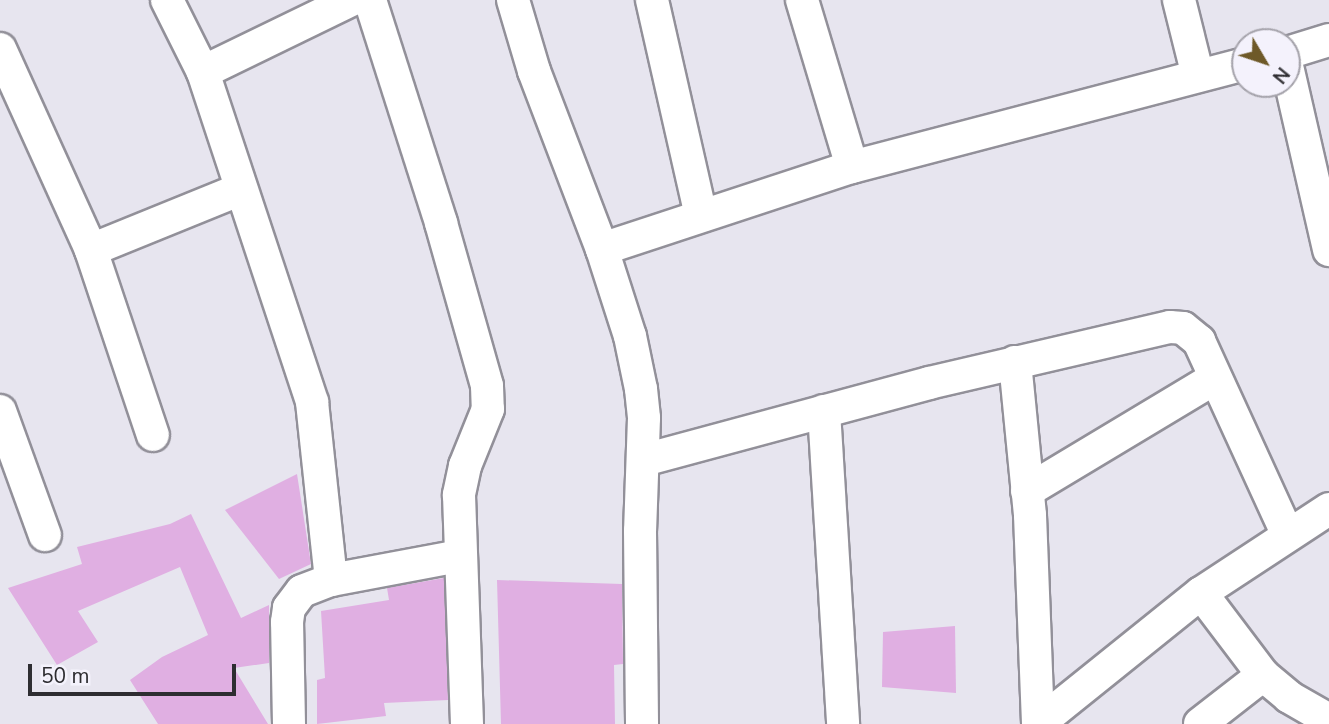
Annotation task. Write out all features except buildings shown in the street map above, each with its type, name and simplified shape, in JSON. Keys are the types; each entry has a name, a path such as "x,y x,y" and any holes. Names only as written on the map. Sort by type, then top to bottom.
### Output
{"street":[{"path":"167,0 203,72 312,402 331,580"},
{"path":"203,72 351,0"},
{"path":"370,0 445,235 487,386 488,409 465,466 459,495 459,556 467,724"},
{"path":"513,0 534,71 602,249 635,362 644,418 642,724"},
{"path":"652,0 701,216"},
{"path":"802,0 852,167"},
{"path":"1179,0 1198,76"},
{"path":"1301,49 1329,40"},
{"path":"0,49 91,250 153,435"},
{"path":"602,249 852,167 1231,68"},
{"path":"1294,98 1329,250"},
{"path":"91,250 241,189"},
{"path":"644,460 1015,362 1170,327 1183,328 1199,341 1288,536"},
{"path":"1015,362 1049,721"},
{"path":"1027,491 1215,378"},
{"path":"0,411 45,535"},
{"path":"824,411 843,724"},
{"path":"1049,721 1201,593 1329,509"},
{"path":"289,724 289,608 302,591 331,580 459,556"},
{"path":"1201,593 1263,675 1289,697 1329,720"},
{"path":"1200,724 1263,675"}]}
